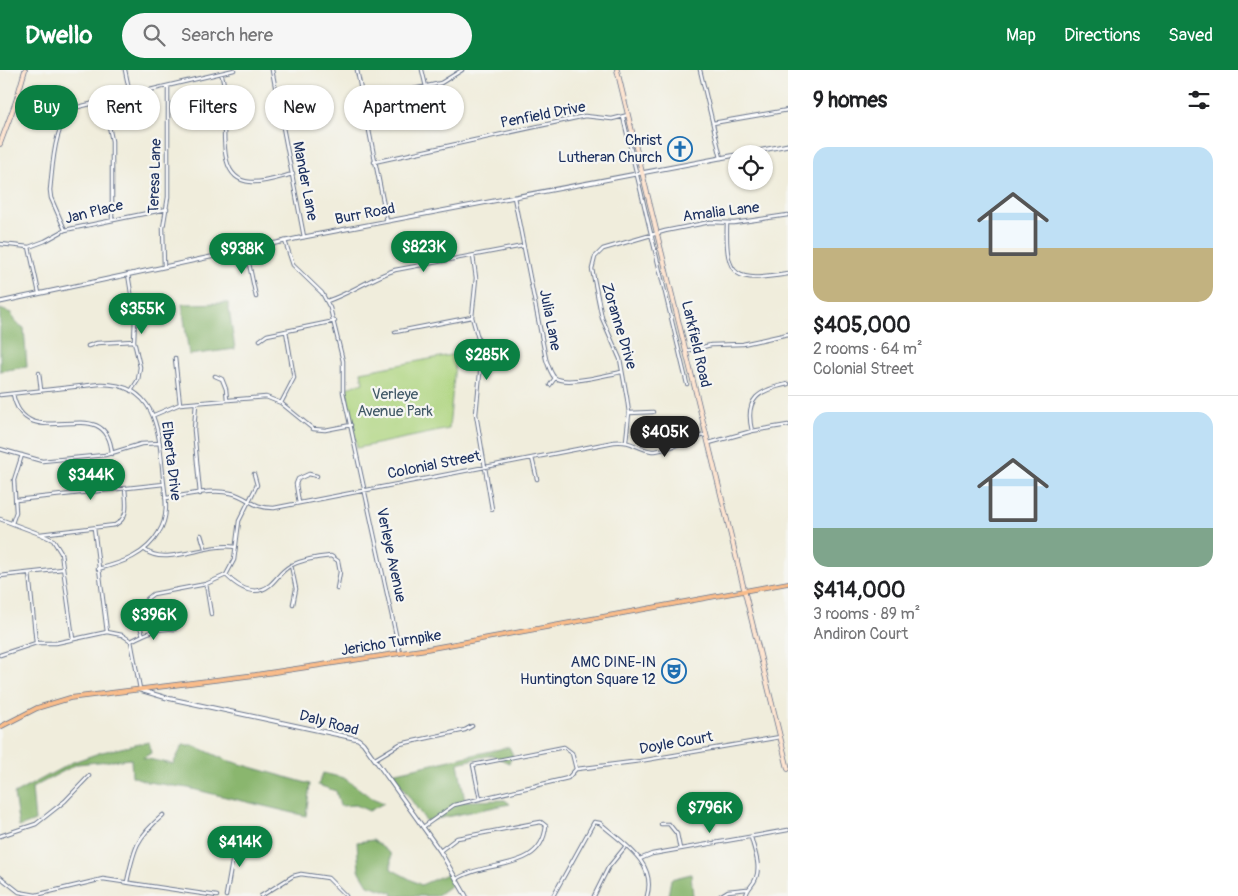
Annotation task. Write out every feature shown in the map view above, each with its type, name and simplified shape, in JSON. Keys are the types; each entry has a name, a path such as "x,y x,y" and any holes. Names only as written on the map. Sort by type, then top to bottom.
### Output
{"main road":[{"path":"0,144 25,70"},
{"name":"Larkfield Road","path":"617,70 640,174 658,234 743,591 788,767"},
{"name":"Jericho Turnpike","path":"0,727 25,713 62,700 255,675 400,653 788,583"}],"street":[{"path":"125,70 128,85"},
{"path":"160,88 234,70"},
{"name":"Mander Lane","path":"272,70 304,237"},
{"path":"357,70 360,85"},
{"path":"422,70 426,85"},
{"path":"430,85 450,80 462,70"},
{"path":"700,70 721,158"},
{"path":"222,73 225,90 225,158 230,170 239,178 254,182 293,174"},
{"name":"Teresa Lane","path":"164,266 163,228 167,209 168,86"},
{"path":"65,230 51,198 50,190 59,130 66,115 71,110 88,105"},
{"path":"712,123 788,110"},
{"name":"Penfield Drive","path":"374,162 585,116 605,119 628,115"},
{"name":"Larkfield Road","path":"623,117 640,174 652,236 687,384"},
{"path":"110,130 112,141 112,219"},
{"path":"369,130 387,221"},
{"path":"773,148 788,145"},
{"name":"Burr Road","path":"0,302 304,237 728,157"},
{"name":"Julia Lane","path":"514,198 546,359 555,378"},
{"name":"Jan Place","path":"0,244 29,247 46,241 65,230 167,209"},
{"name":"Amalia Lane","path":"658,234 710,222 727,223 788,215"},
{"path":"727,223 726,251 736,272 750,279 788,274"},
{"name":"Zoranne Drive","path":"626,440 629,412 620,359 602,318 592,263 603,249 658,234"},
{"name":"Verleye Avenue","path":"285,241 293,266 314,285 327,301 335,321 343,361 342,384 400,653"},
{"path":"327,301 353,292 378,276 395,270 523,246"},
{"path":"29,247 39,293"},
{"path":"246,249 256,297"},
{"path":"472,256 476,278 472,318 480,352 476,414 492,509"},
{"path":"128,274 134,318 134,341 140,366 138,380 131,391"},
{"path":"395,332 472,318"},
{"path":"260,340 267,335 286,330 335,321"},
{"path":"281,403 294,378 286,330"},
{"path":"686,351 711,345 743,344 788,334"},
{"path":"88,346 134,341"},
{"path":"176,358 180,404"},
{"path":"550,386 555,378 567,381 622,372"},
{"path":"39,373 41,390"},
{"path":"215,376 222,379 224,383 226,400"},
{"name":"Elberta Drive","path":"0,395 106,384 131,391 143,401 154,415 160,443 166,498 162,526 145,550"},
{"path":"752,431 749,411 757,396 770,388 788,384"},
{"path":"14,394 22,413 38,424 84,422 96,424 107,433 112,454"},
{"path":"154,415 180,404 266,397 281,403 313,429 325,430 351,425"},
{"path":"196,403 194,430 200,494"},
{"path":"629,412 654,412"},
{"path":"708,443 752,431 788,425"},
{"path":"626,440 645,449 658,451 706,435"},
{"name":"Colonial Street","path":"166,498 232,493 258,507 274,508 626,440"},
{"path":"0,449 42,461 112,454 141,444 160,443"},
{"path":"12,523 16,512 14,480 22,455"},
{"path":"532,458 537,479"},
{"path":"143,635 138,615 142,603 148,598 161,592 206,584 226,575 234,560 239,521 257,484 254,474"},
{"path":"299,503 296,484 298,479 309,474 317,476"},
{"path":"16,500 164,484"},
{"path":"40,534 115,525 125,517 127,511 125,488"},
{"path":"0,519 53,540 58,547 73,639"},
{"path":"94,528 98,569 108,632"},
{"path":"201,535 204,548"},
{"path":"98,569 123,562 145,550 151,555 166,556 224,545 236,547"},
{"path":"226,575 243,589 256,591 269,585 281,572 291,565 326,557 335,558 340,572 337,589"},
{"path":"291,565 295,584 293,604"},
{"path":"0,576 63,569"},
{"path":"29,573 36,643"},
{"path":"206,584 211,614"},
{"path":"131,642 143,635 166,628 175,630"},
{"path":"0,656 36,643 73,639 108,632 122,635 131,642 140,689"},
{"name":"Daly Road","path":"140,689 167,698 358,739 440,851 466,896"},
{"path":"374,760 400,744 465,730 472,726"},
{"name":"Doyle Court","path":"576,769 640,761 780,737"},
{"path":"423,827 445,809 568,778 576,769 572,753 564,747 474,766 480,799"},
{"path":"0,836 36,824 65,801 89,776"},
{"path":"127,882 133,851 145,830 162,815"},
{"path":"553,896 594,822 600,823 646,866 650,878 648,896"},
{"path":"440,851 457,838 535,823 546,826 545,832 531,856 517,861 472,870 457,879"},
{"path":"661,824 669,824 673,828 680,849"},
{"path":"640,859 652,854 788,830"},
{"path":"226,896 235,845 242,836"},
{"path":"746,896 747,889 755,880 758,869 751,837"},
{"path":"594,896 608,868 625,846"},
{"path":"261,896 293,876 309,874 328,878 346,896"},
{"path":"0,877 19,892 36,895 103,879 216,896"},
{"path":"720,896 728,891 747,889"}],"green space":[{"path":"228,303 235,349 189,355 182,304"},
{"path":"0,309 11,313 15,322 24,328 27,367 0,371"},
{"name":"Verleye Avenue Park","path":"456,354 449,429 357,448 346,388 363,383 361,372"},
{"path":"149,742 151,753 143,758 173,764 183,745 193,745 226,760 310,784 306,816 188,788 148,782 132,776 131,759 77,764 32,788 35,821 19,827 14,794 73,762 102,752"},
{"path":"509,747 513,755 509,763 492,755 458,763 465,801 505,800 510,804 426,821 392,773"},
{"path":"323,773 344,778 372,798 384,803 369,811 356,805 340,806 336,791 318,785"},
{"path":"373,840 391,854 391,869 421,885 449,873 453,884 436,896 392,896 393,893 368,885 359,870 357,842"},
{"path":"691,874 693,896 668,896 671,879"}],"place":[{"name":"Christ Lutheran Church","path":"680,149"},
{"name":"AMC DINE-IN Huntington Square 12","path":"674,671"}]}
